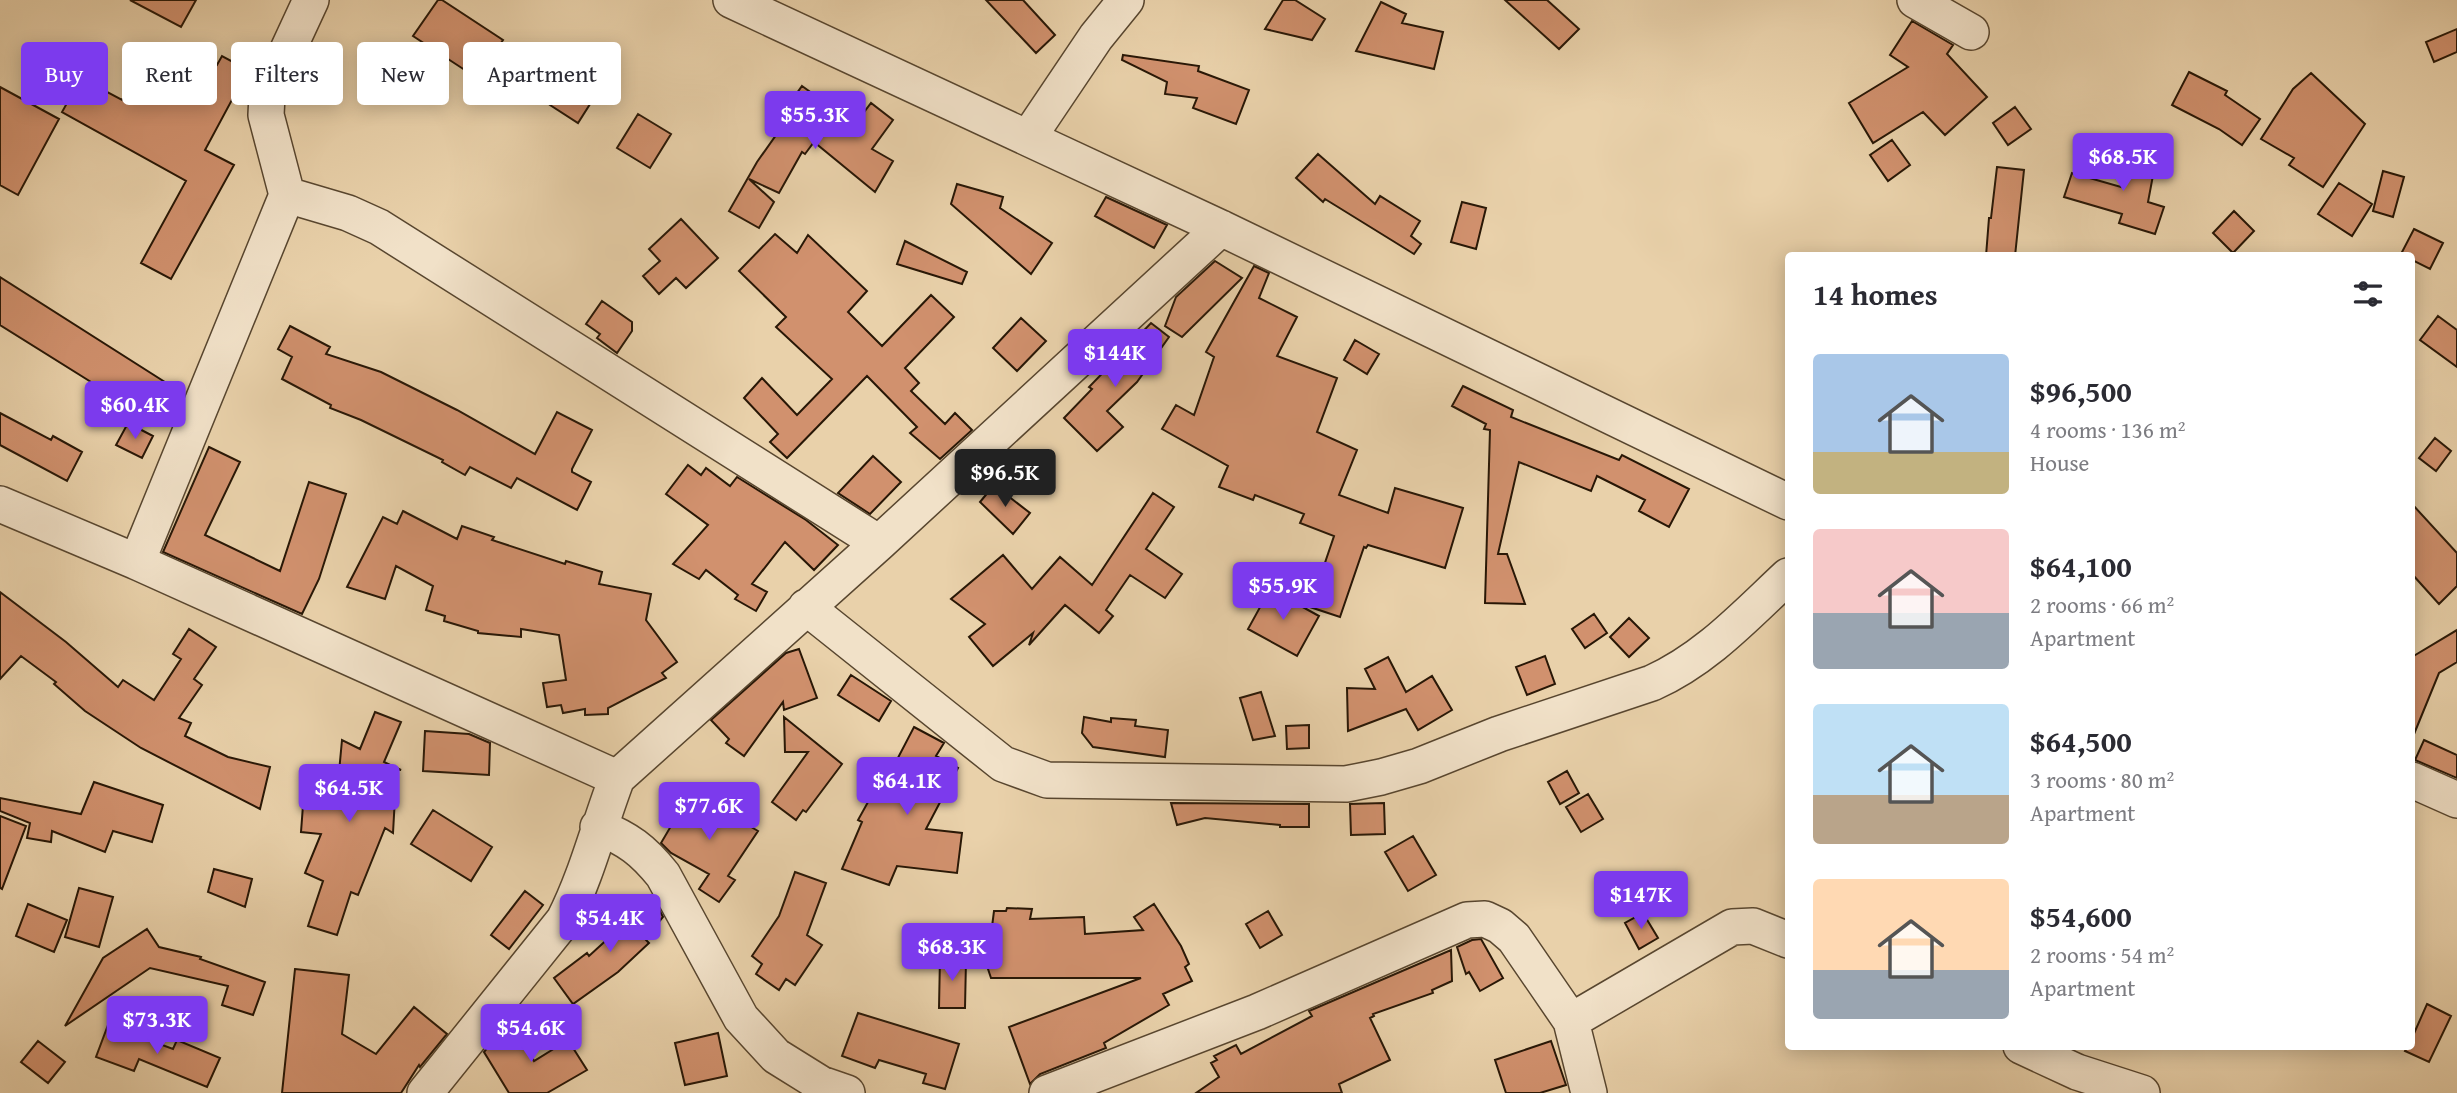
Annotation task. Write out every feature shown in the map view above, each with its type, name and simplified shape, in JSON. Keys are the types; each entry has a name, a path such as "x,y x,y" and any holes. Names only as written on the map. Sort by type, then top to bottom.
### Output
{"street":[{"path":"137,562 287,194 265,115 267,94 311,0"},
{"path":"731,0 1221,228 1785,501"},
{"path":"1028,138 1096,37 1126,0"},
{"path":"1915,0 1971,32"},
{"path":"287,194 348,213 379,227 880,543"},
{"path":"425,1093 564,920 577,896 598,827 617,778 880,543 1221,228"},
{"path":"0,504 137,562 617,778"},
{"path":"806,607 1003,764 1024,774 1047,780 1346,784 1419,766 1499,734 1676,673 1698,658 1785,579"},
{"path":"2415,781 2457,800"},
{"path":"598,827 633,843 663,875 741,1018 776,1056 821,1084 847,1093"},
{"path":"1046,1093 1257,1012 1467,920 1485,919 1500,926 1514,938 1571,1021 1589,1093"},
{"path":"1571,1021 1732,927 1753,926 1785,939"},
{"path":"2027,1050 2073,1083 2142,1093"}],"building":[{"path":"130,0 196,0 181,27"},
{"path":"438,0 442,0 503,40 463,42 463,69 449,60 449,42 422,42 413,36"},
{"path":"986,0 1023,0 1055,35 1036,53"},
{"path":"1283,0 1295,0 1325,19 1312,40 1265,29"},
{"path":"1505,0 1547,0 1579,29 1559,49"},
{"path":"1381,2 1406,14 1402,23 1443,32 1434,69 1356,51"},
{"path":"1912,21 1953,45 1947,54 1987,97 1945,135 1923,112 1873,143 1849,103 1908,67 1890,55"},
{"path":"2457,29 2457,52 2434,62 2426,42"},
{"path":"1123,55 1199,66 1198,71 1249,90 1236,124 1193,108 1197,98 1165,94 1167,82 1122,60"},
{"path":"222,56 231,61 231,102 205,150 234,165 171,279 141,263 186,181 62,112 66,105 108,105 108,92 122,100 122,105 217,105 217,65"},
{"path":"2189,72 2227,91 2225,95 2260,119 2242,145 2219,129 2172,105"},
{"path":"2311,73 2365,124 2323,187 2289,165 2294,158 2261,139 2293,89"},
{"path":"802,86 855,124 871,103 893,120 872,149 893,161 875,192 814,142 805,154 802,152 779,193 749,179 774,202 759,228 729,211 757,162 793,111 787,107"},
{"path":"0,87 21,98 21,105 33,105 59,119 18,195 0,185"},
{"path":"550,105 589,105 578,123"},
{"path":"2015,107 2031,129 2008,145 1993,123"},
{"path":"638,114 671,134 650,168 617,148"},
{"path":"1892,140 1910,165 1888,181 1870,155"},
{"path":"2128,148 2157,154 2148,202 2164,207 2155,234 2119,223 2122,214 2064,197 2072,173 2121,187"},
{"path":"1318,154 1375,204 1380,196 1420,221 1411,236 1421,244 1414,254 1325,199 1323,202 1296,178"},
{"path":"1997,167 2024,170 2015,252 1986,252"},
{"path":"2383,171 2404,177 2393,217 2373,211"},
{"path":"2339,183 2372,204 2352,236 2318,214"},
{"path":"957,184 1003,197 1000,208 1052,243 1031,274 951,204"},
{"path":"1106,197 1167,225 1154,248 1095,216"},
{"path":"1462,202 1486,208 1476,249 1451,242"},
{"path":"2234,211 2254,231 2234,252 2213,233"},
{"path":"681,219 718,258 686,288 676,278 659,294 643,276 660,261 649,249"},
{"path":"2414,229 2443,243 2430,269 2415,262 2415,252 2402,252"},
{"path":"775,234 797,253 808,235 867,291 848,312 882,346 931,295 954,317 905,368 919,383 911,391 945,424 955,413 972,430 940,459 910,433 917,427 867,376 787,458 770,442 778,434 744,398 762,378 797,415 832,379 776,327 786,317 739,271"},
{"path":"905,241 967,272 962,284 897,264"},
{"path":"1215,261 1242,278 1182,337 1165,326 1176,297"},
{"path":"1254,266 1269,273 1259,298 1297,317 1277,356 1337,378 1317,432 1357,450 1339,495 1388,513 1395,488 1463,508 1445,568 1368,545 1364,547 1340,617 1310,607 1334,536 1300,523 1304,514 1255,495 1253,500 1219,487 1228,466 1162,429 1176,405 1194,415 1214,357 1206,352"},
{"path":"0,277 168,384 147,417 0,325"},
{"path":"602,301 632,322 632,331 617,353 597,338 600,334 586,324"},
{"path":"2438,316 2457,330 2457,367 2420,340"},
{"path":"1021,318 1046,341 1017,371 993,348"},
{"path":"1151,323 1169,337 1137,382 1107,411 1123,427 1097,451 1064,418 1092,389 1089,387"},
{"path":"290,326 330,347 326,354 381,372 457,410 535,454 557,412 592,430 572,469 572,472 591,482 577,510 517,478 511,488 470,467 465,475 442,462 443,460 330,408 331,405 282,379 292,357 278,349"},
{"path":"1355,340 1379,354 1367,374 1344,360"},
{"path":"1463,386 1513,410 1511,417 1619,460 1622,455 1689,489 1669,527 1639,511 1645,500 1597,476 1591,491 1519,462 1498,554 1507,554 1525,604 1485,603 1490,430 1484,429 1486,424 1452,406"},
{"path":"0,413 51,440 53,436 82,452 67,481 0,445"},
{"path":"128,423 153,436 142,458 116,445"},
{"path":"2435,438 2451,451 2436,471 2419,458"},
{"path":"209,447 240,462 205,535 280,571 309,482 346,494 319,579 302,614 163,552"},
{"path":"873,456 901,482 870,514 838,493"},
{"path":"688,465 701,475 706,468 730,486 737,477 806,520 838,545 814,570 785,542 752,584 767,592 756,611 735,599 738,595 706,570 699,579 673,564 708,525 666,494"},
{"path":"994,485 1030,513 1013,534 980,502"},
{"path":"1153,493 1174,507 1146,549 1182,574 1165,598 1130,575 1106,610 1113,616 1099,633 1065,605 1029,645 1033,633 993,666 969,637 985,624 951,599 1003,555 1032,589 1060,557 1092,585"},
{"path":"2415,507 2457,553 2457,586 2439,604 2415,577"},
{"path":"403,511 457,539 462,526 494,537 492,540 565,564 566,561 602,572 599,584 651,594 646,620 677,662 662,673 666,678 608,708 608,714 585,715 585,709 563,713 561,705 547,707 543,683 566,680 559,635 521,629 521,637 478,633 444,621 445,616 426,610 433,586 396,566 385,599 347,587 383,517 397,524"},
{"path":"1270,589 1319,616 1297,656 1248,629"},
{"path":"0,592 66,642 118,687 123,680 154,700 181,659 173,654 189,629 216,647 194,679 202,685 179,718 191,723 185,736 228,757 270,767 260,809 141,748 85,711 54,684 56,682 21,656 0,679"},
{"path":"1594,614 1607,633 1585,648 1572,629"},
{"path":"1629,618 1649,638 1629,657 1610,637"},
{"path":"2457,630 2457,662 2439,673 2415,732 2415,655"},
{"path":"799,649 817,698 784,710 783,702 744,756 726,743 729,739 711,720 786,653"},
{"path":"1545,656 1555,684 1527,695 1516,667"},
{"path":"1388,657 1406,692 1432,676 1452,710 1418,730 1406,709 1348,731 1347,688 1375,689 1365,669"},
{"path":"851,675 891,701 879,721 838,695"},
{"path":"1261,692 1275,736 1253,740 1240,698"},
{"path":"375,712 401,722 384,762 401,770 366,768 379,776 370,796 395,797 393,833 385,828 358,895 351,892 337,935 308,926 323,881 305,873 321,834 301,832 304,792 337,794 342,740 360,749"},
{"path":"784,717 842,764 806,812 803,810 796,820 772,802 808,752 785,752"},
{"path":"1084,717 1111,722 1111,718 1136,720 1135,726 1168,730 1165,757 1093,747 1082,733"},
{"path":"1309,725 1309,748 1287,749 1286,726"},
{"path":"914,727 944,743 936,756 958,768 926,829 962,833 957,873 897,866 889,885 842,869 862,822 858,820 883,775 888,777"},
{"path":"425,731 469,734 490,743 489,775 423,771"},
{"path":"2424,740 2457,755 2457,778 2415,760"},
{"path":"1567,771 1579,793 1560,804 1548,782"},
{"path":"94,782 163,805 152,842 113,831 105,852 52,831 51,842 27,838 30,823 0,811 0,798 81,814"},
{"path":"691,792 758,831 728,876 735,880 719,902 699,889 709,874 671,853 661,843"},
{"path":"1588,794 1603,819 1581,832 1566,807"},
{"path":"1171,803 1309,804 1309,827 1280,827 1205,818 1177,825"},
{"path":"1384,803 1385,834 1351,835 1350,804"},
{"path":"433,810 492,847 471,881 411,844"},
{"path":"0,816 26,826 2,889 0,888"},
{"path":"1413,836 1436,875 1408,891 1385,852"},
{"path":"214,869 252,879 245,907 208,892"},
{"path":"795,872 826,883 807,935 822,945 795,985 786,979 779,990 756,974 762,964 752,956 779,916"},
{"path":"79,888 113,897 99,947 65,937"},
{"path":"525,891 543,905 509,949 491,935"},
{"path":"649,897 663,917 645,939 649,943 618,972 573,1004 554,978 587,953 589,956 637,912"},
{"path":"28,904 67,920 54,952 16,936"},
{"path":"1154,904 1181,946 1189,964 1185,967 1192,981 1163,994 1169,1005 1104,1043 1106,1048 1040,1074 1030,1084 1009,1027 1141,978 991,978 987,966 994,911 1006,911 1007,908 1032,909 1030,919 1084,917 1085,934 1143,930 1134,917"},
{"path":"1268,911 1282,935 1260,948 1246,924"},
{"path":"1643,913 1658,938 1639,949 1625,923"},
{"path":"147,929 159,947 201,957 200,959 265,982 253,1015 222,1005 228,986 150,968 65,1026 103,958"},
{"path":"1481,939 1503,978 1480,991 1469,972 1466,974 1457,947"},
{"path":"1451,950 1452,981 1432,990 1433,993 1373,1014 1370,1018 1390,1060 1339,1084 1342,1093 1196,1093 1219,1077 1211,1063 1217,1060 1214,1056 1236,1045 1241,1054 1312,1016 1309,1011"},
{"path":"940,957 966,960 965,1008 939,1008"},
{"path":"295,969 349,975 342,1034 376,1054 414,1007 447,1034 420,1067 419,1065 401,1093 282,1093"},
{"path":"2427,1004 2451,1016 2429,1062 2405,1051 2415,1050 2415,1031"},
{"path":"858,1013 959,1044 945,1089 923,1083 926,1074 879,1060 875,1068 842,1056"},
{"path":"510,1020 534,1061 568,1040 587,1070 547,1093 509,1093 484,1052"},
{"path":"108,1025 173,1049 177,1040 220,1058 207,1087 139,1059 134,1071 96,1057"},
{"path":"718,1033 727,1076 685,1085 675,1043"},
{"path":"38,1041 65,1062 48,1083 21,1062"},
{"path":"1551,1041 1566,1085 1540,1093 1506,1093 1495,1060"}]}
